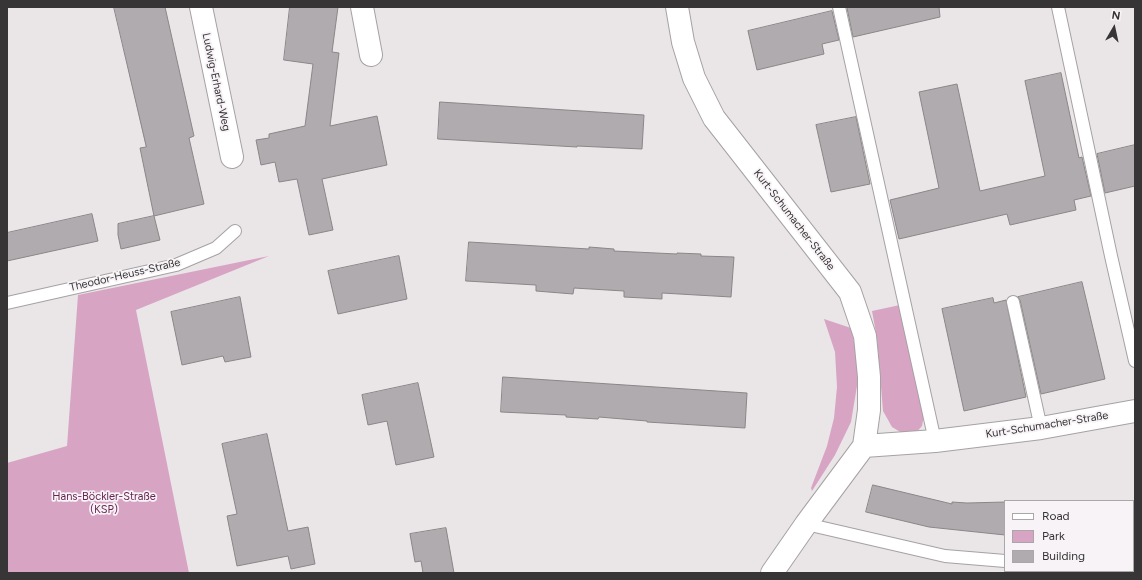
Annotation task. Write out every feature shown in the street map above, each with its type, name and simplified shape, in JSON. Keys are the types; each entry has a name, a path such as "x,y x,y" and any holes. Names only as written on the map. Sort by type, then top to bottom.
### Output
{"street":[{"name":"Ludwig-Erhard-Weg","path":"201,7 232,157"},
{"path":"362,7 371,55"},
{"name":"Kurt-Schumacher-Straße","path":"677,7 683,42 694,78 714,118 850,292 865,336 869,377 869,410 864,446 806,524 772,573"},
{"name":"Kurt-Schumacher-Straße","path":"864,446 934,441 1041,428 1135,412"}],"lane":[{"path":"839,7 934,441"},
{"path":"1058,7 1135,361"},
{"name":"Theodor-Heuss-Straße","path":"7,303 176,265 216,248 235,231"},
{"path":"1013,302 1041,428"},
{"path":"806,524 945,556 1004,561"}],"green space":[{"name":"Hans-Böckler-Straße (KSP)","path":"269,256 136,310 189,573 7,573 7,463 67,446 78,295"},
{"path":"900,305 924,415 922,426 915,434 902,433 892,427 883,411 877,338 872,311"},
{"path":"824,319 851,328 857,356 857,386 851,422 835,455 812,491 811,488 827,446 834,418 837,387 835,352"}],"building":[{"path":"114,7 165,7 194,136 189,138 204,204 154,216 140,148 146,147"},
{"path":"290,7 338,7 332,52 339,53 330,126 377,116 387,165 322,179 333,230 309,235 297,179 279,182 275,162 261,165 256,140 269,138 269,134 305,126 313,64 284,60"},
{"path":"939,7 940,17 853,37 847,8"},
{"path":"832,11 839,40 822,44 824,54 757,70 748,31"},
{"path":"1061,73 1079,158 1082,157 1091,196 1074,200 1076,210 1010,225 1007,214 899,239 890,200 939,188 919,92 957,84 980,191 1045,176 1025,81"},
{"path":"440,102 644,115 642,149 438,139"},
{"path":"856,117 870,184 831,192 816,125"},
{"path":"1135,145 1135,186 1105,193 1097,154"},
{"path":"92,214 98,241 7,261 7,233"},
{"path":"154,216 160,240 121,249 118,235 118,224"},
{"path":"469,242 589,249 589,247 614,249 614,251 701,254 701,256 734,257 731,297 662,293 662,299 624,297 624,291 574,288 573,294 536,291 536,285 466,281"},
{"path":"399,256 407,299 338,314 328,271"},
{"path":"1082,282 1105,379 1041,394 1020,300 1018,297"},
{"path":"240,297 251,357 225,362 223,356 182,365 171,312"},
{"path":"993,298 994,303 1006,300 1026,397 964,411 942,309"},
{"path":"503,377 747,393 745,428 647,422 599,417 598,419 566,417 566,415 501,412"},
{"path":"418,383 434,457 396,465 387,421 368,425 362,395"},
{"path":"267,434 288,531 308,527 315,564 291,569 288,556 237,566 227,516 237,514 222,444"},
{"path":"873,485 952,504 952,502 1004,502 1004,535 929,527 866,512"},
{"path":"446,528 454,573 423,573 421,561 415,562 410,534"}]}
